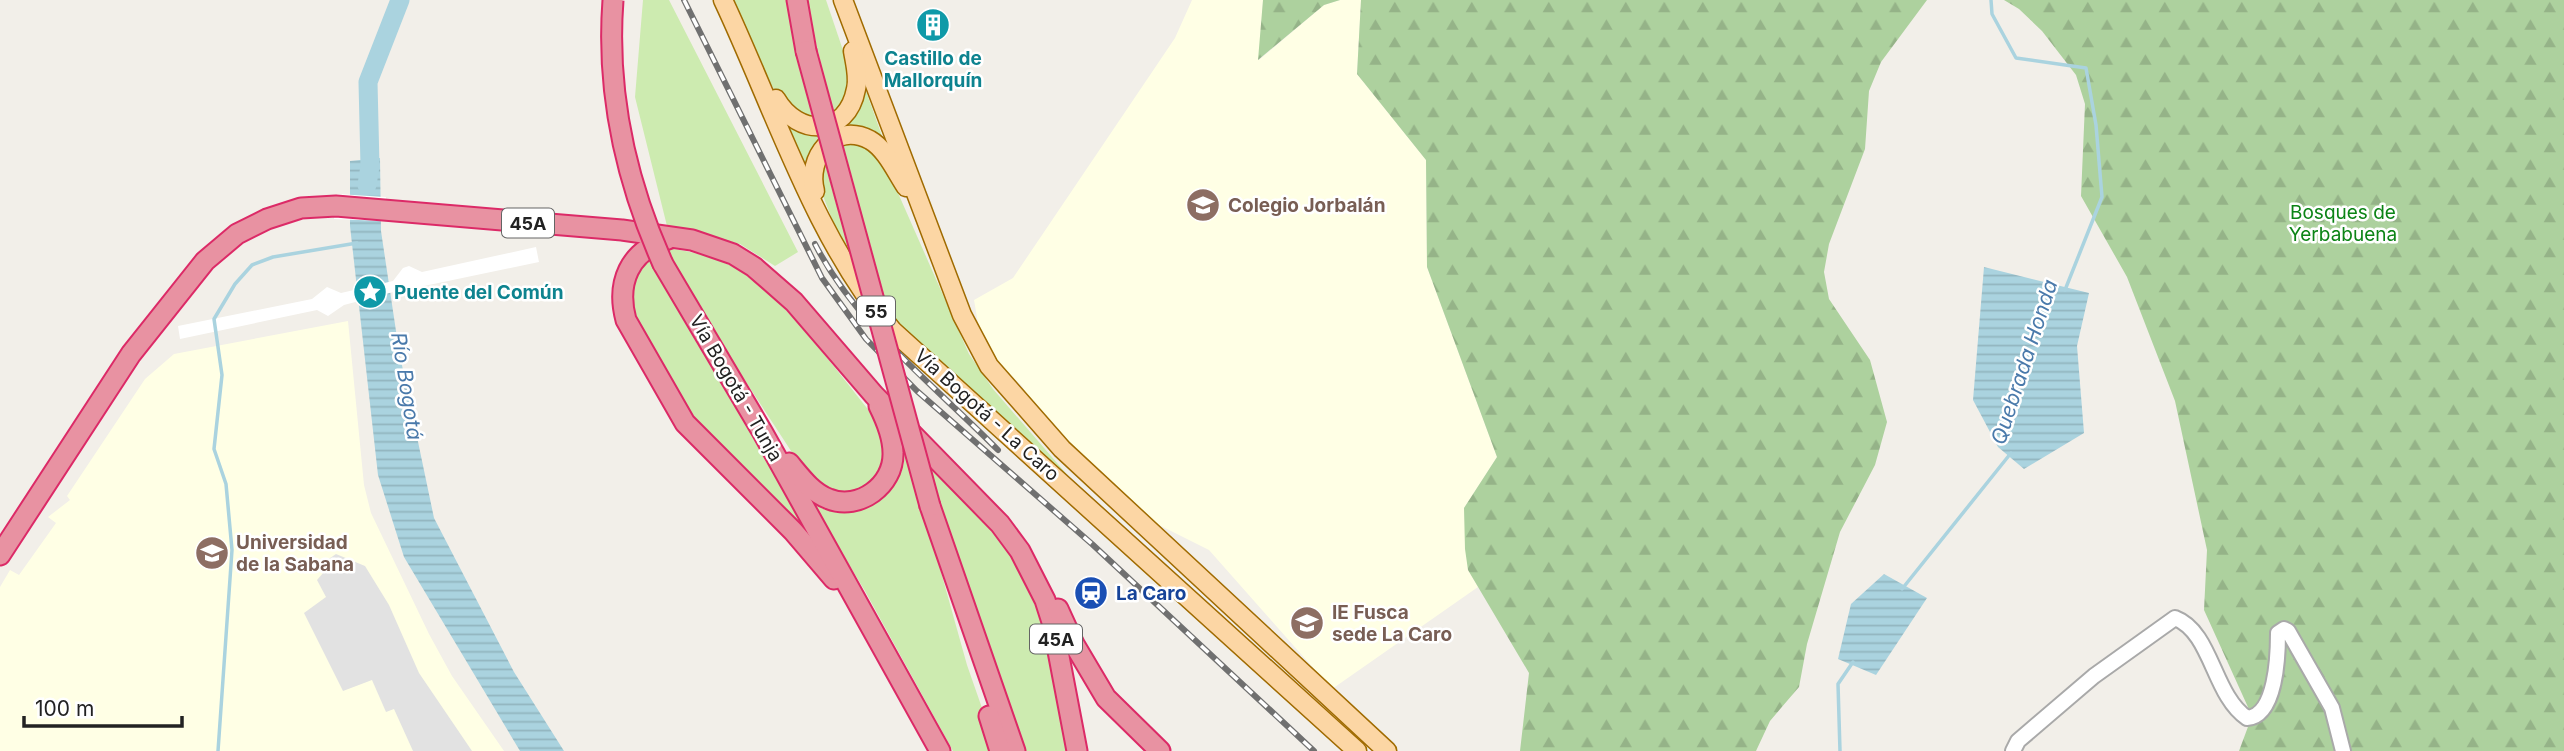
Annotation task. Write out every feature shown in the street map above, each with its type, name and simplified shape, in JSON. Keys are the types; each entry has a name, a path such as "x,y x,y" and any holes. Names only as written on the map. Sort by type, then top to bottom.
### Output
{"highway":[{"name":"Vía Bogotá - Tunja","path":"613,0 611,67 622,148 637,201 663,264 762,433 940,751"},
{"name":"55","path":"797,0 806,51 930,506 947,580 1000,751"},
{"name":"45A","path":"0,555 131,354 205,261 237,234 267,219 302,208 335,206 672,237 713,246 733,254 771,279 874,395 985,509 1020,551 1045,600 1053,625 1077,751"},
{"path":"672,237 643,250 626,273 622,304 631,330 685,423 817,558 894,669"},
{"path":"762,433 818,494 830,500 856,501 881,485 890,472 894,456 889,430 874,395"},
{"name":"55","path":"930,506 1015,751"},
{"path":"1020,551 1055,604 1074,644 1106,698 1160,751"}],"main road":[{"path":"726,6 783,111 805,126 819,127 839,118 848,108 857,87 844,5"},
{"name":"Vía Bogotá - La Caro","path":"844,5 920,207 975,342 1013,396 1091,478 1387,751"},
{"name":"Vía Bogotá - La Caro","path":"726,6 825,225 855,281 893,331 1357,751"},
{"path":"825,225 814,187 815,159 822,147 832,139 847,136 860,136 882,150 920,207"}],"street":[{"path":"2013,751 2018,741 2094,676 2175,618 2186,625 2201,642 2233,707 2247,718 2256,717 2265,709 2274,674 2278,633 2284,629 2288,631 2332,708 2343,751"}],"shaded area":[{"path":"1192,0 1263,0 1259,60 1324,5 1340,0 1361,0 1357,74 1426,160 1427,267 1497,457 1464,508 1468,570 1478,587 1332,689 1209,550 1157,524 1115,488 1035,409 1022,386 1000,365 979,329 974,300 1013,278 1175,38"},
{"name":"Universidad de la Sabana","path":"348,321 364,485 371,513 452,676 504,751 0,751 0,587 10,570 19,575 56,523 48,517 70,500 67,496 145,379 174,354"},
{"path":"336,554 365,566 389,605 419,673 472,751 413,751 394,709 386,712 372,680 343,691 304,613 326,597 317,580 324,572 320,565"}],"green space":[{"path":"643,0 669,0 798,252 775,266 740,244 667,226 635,97"},
{"path":"729,0 787,0 813,120 799,114 774,88 752,51"},
{"path":"806,0 826,0 850,71 851,93 833,115"},
{"path":"1263,0 1340,0 1324,5 1258,60"},
{"path":"1361,0 1927,0 1881,62 1869,91 1865,149 1829,244 1824,272 1829,299 1870,360 1887,422 1875,465 1840,532 1807,644 1799,687 1770,721 1756,751 1520,751 1529,673 1468,570 1465,549 1464,508 1497,457 1427,267 1426,160 1357,74"},
{"name":"Bosques de Yerbabuena","path":"2004,0 2564,0 2564,751 2239,751 2252,716 2204,610 2207,550 2175,401 2127,277 2081,196 2085,104 2076,75 2042,31 2019,9"},
{"path":"862,80 887,150 880,140 816,145 809,156 806,171 783,123 793,128 820,133"},
{"path":"844,143 859,144 869,149 887,168 969,354 993,389 1083,493 893,321 840,240 820,188 820,161"},
{"path":"666,248 723,262 745,275 788,312 882,426 887,442 881,474 861,488 847,493 840,493 810,480 699,310"},
{"path":"650,252 823,547 692,418 630,315 629,278"},
{"path":"895,428 988,527 1005,548 1032,593 1050,650 1068,751 1025,751 944,517 927,522 967,665 997,751 953,751 865,591 802,487 823,505 837,512 848,512 871,503 892,487 903,465 904,454"}],"water":[{"path":"380,158 381,231 399,351 434,518 514,672 564,751 520,751 404,557 378,475 350,226 350,161"},
{"path":"1984,267 2089,293 2077,346 2084,433 2024,469 1998,447 1973,400"},
{"path":"1884,574 1927,598 1876,675 1838,659 1851,604"}],"pier":[{"path":"337,194 386,197 383,221 334,219"},
{"name":"Puente del Común","path":"536,247 539,262 424,286 412,298 397,291 344,305 328,316 317,310 180,339 178,326 312,299 327,287 341,293 393,281 403,268 409,266 422,272"}],"waterway":[{"name":"Río Bogotá","path":"367,185 370,166 368,82 400,0"},
{"name":"Quebrada Honda","path":"1991,0 1992,14 2016,58 2086,68 2096,125 2102,197 2065,290"},
{"path":"218,751 232,550 226,484 214,449 222,375 214,319 235,284 252,265 273,257 357,243"},
{"name":"Quebrada Honda","path":"1902,589 2011,453"},
{"name":"Quebrada Honda","path":"1840,751 1838,684 1853,662"}],"railway":[{"path":"684,0 822,278 866,339 917,391 1092,544 1314,751"},
{"path":"815,244 832,274 874,328 998,450"}],"place":[{"name":"Castillo de Mallorquín","path":"933,25"},
{"name":"Colegio Jorbalán","path":"1203,205"},
{"name":"Puente del Común","path":"370,292"},
{"name":"Universidad de la Sabana","path":"212,553"},
{"name":"La Caro","path":"1091,593"},
{"name":"IE Fusca sede La Caro","path":"1307,623"}]}
